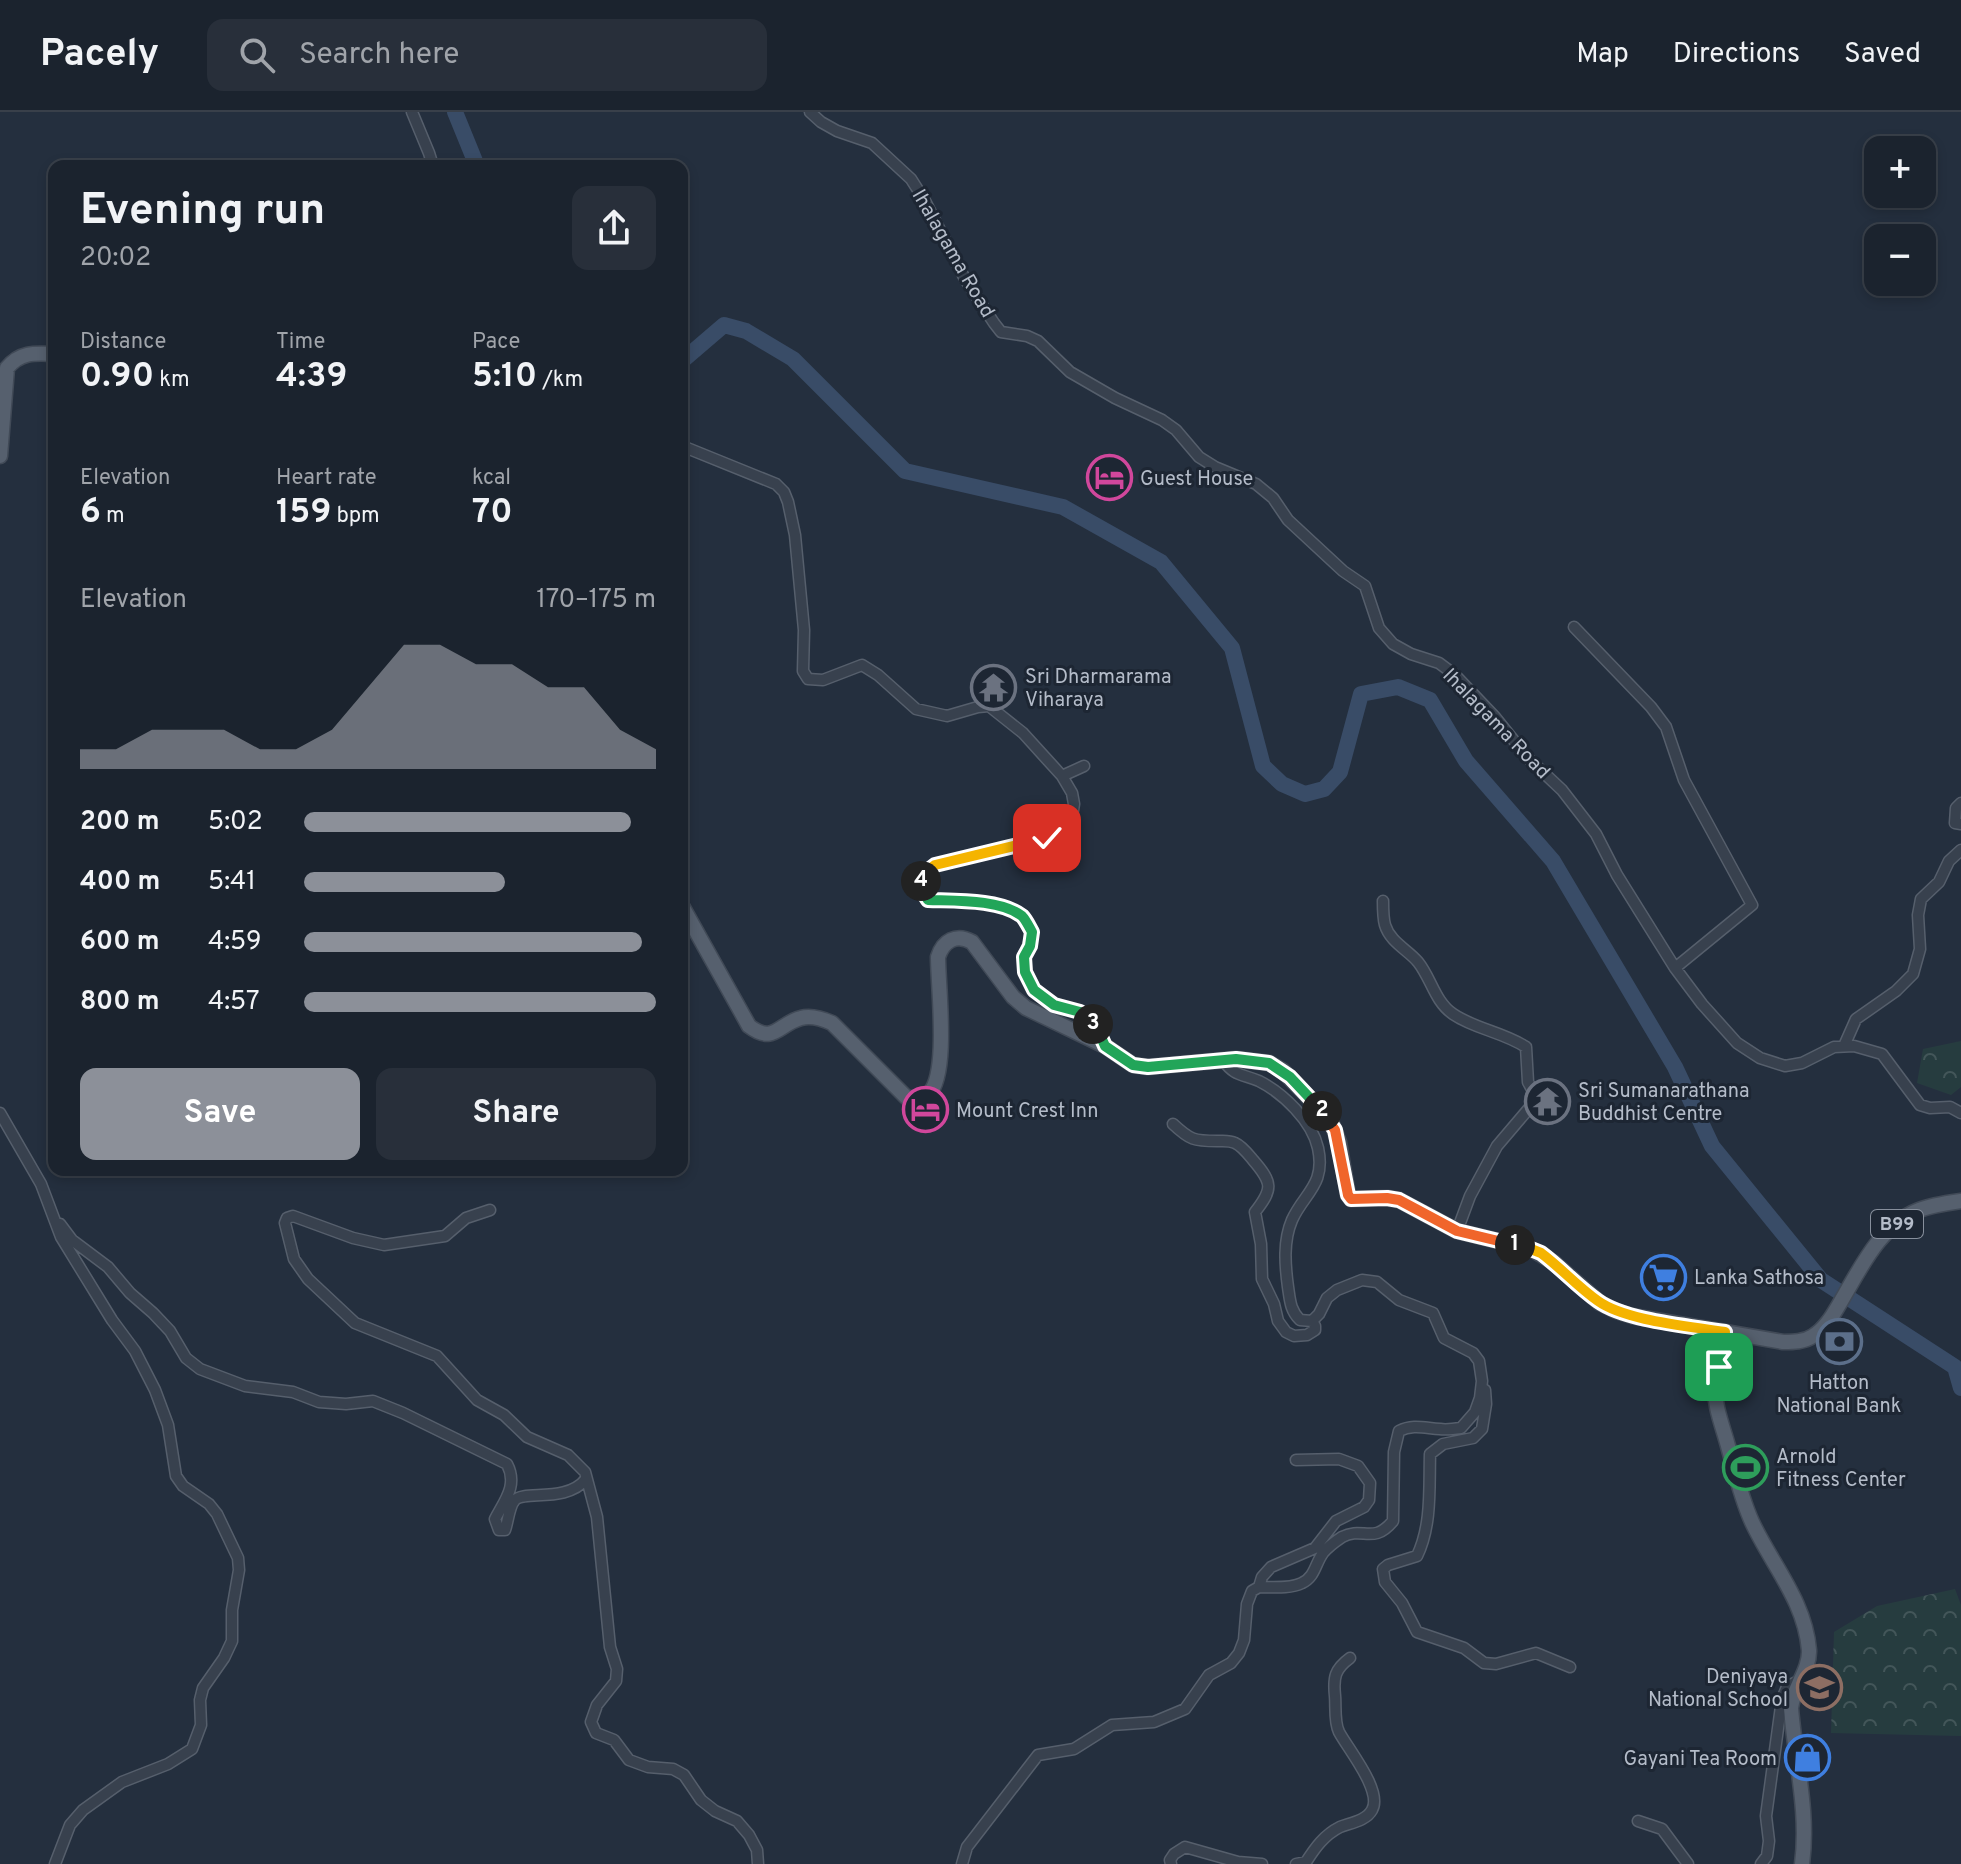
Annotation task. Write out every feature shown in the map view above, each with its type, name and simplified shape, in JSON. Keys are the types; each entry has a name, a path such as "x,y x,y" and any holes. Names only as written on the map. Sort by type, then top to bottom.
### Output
{"main road":[{"path":"0,456 7,368 28,353 48,354"},
{"name":"B99","path":"688,917 749,1026 758,1033 768,1034 799,1018 821,1018 832,1023 906,1097 915,1100 925,1097 936,1082 940,1044 938,957 948,940 965,938 972,942 1013,997 1026,1008 1105,1046 1133,1065 1148,1067 1236,1059 1269,1063 1290,1077 1335,1130 1351,1199 1399,1200 1457,1231 1541,1253 1600,1303 1632,1316 1783,1342 1810,1338 1832,1316 1877,1244 1905,1218 1919,1210 1961,1201"},
{"path":"1725,1332 1715,1377 1715,1398 1752,1522 1780,1569 1799,1610 1809,1650 1791,1708 1804,1833 1802,1864"}],"street":[{"path":"412,112 431,160"},
{"name":"Ihalagama Road","path":"810,112 837,131 872,143 911,179 965,279 1001,332 1038,341 1070,372 1176,430 1199,457 1256,484 1273,498 1288,520 1343,571 1365,586 1379,628 1393,644 1439,663 1455,675 1528,758 1562,790 1596,834 1617,875 1675,968 1737,1043 1760,1058 1785,1066 1802,1063 1834,1047 1844,1046"},
{"path":"688,448 776,484 784,492 795,535 804,630 803,671 808,679 823,680 862,665 916,709 947,716 989,706 1023,733 1062,776 1072,793 1074,804 1071,823 1063,830 1047,838 935,865 922,875 920,888 928,900 1003,907 1023,917 1032,932 1024,957 1025,972 1034,990 1054,1005 1080,1012 1097,1028 1105,1046"},
{"path":"1574,627 1651,707 1666,727 1684,780 1752,905 1675,968"},
{"path":"1062,776 1084,766"},
{"path":"1961,803 1956,808 1955,823 1961,824"},
{"path":"1961,850 1949,861 1939,882 1921,899 1918,915 1920,949 1913,974 1896,991 1856,1019 1844,1046 1882,1054 1920,1105 1950,1107 1961,1113"},
{"path":"1383,901 1385,927 1418,962 1437,997 1450,1012 1474,1025 1513,1038 1526,1047 1528,1082 1534,1093 1531,1106 1497,1146 1470,1196 1457,1231"},
{"path":"1223,1060 1231,1071 1261,1082 1292,1105 1306,1122 1318,1148 1319,1175 1293,1217 1287,1234 1285,1262 1294,1314 1300,1320 1312,1321 1327,1298 1337,1290 1362,1280 1377,1282 1399,1300 1433,1313 1444,1338 1473,1353 1479,1361 1486,1391 1482,1429 1473,1438 1443,1444 1430,1454 1428,1519 1423,1544 1417,1556 1383,1569 1385,1582 1402,1603 1417,1632 1464,1648 1484,1663 1496,1664 1536,1653 1570,1667"},
{"path":"0,1113 41,1184 61,1237 112,1320 135,1351 155,1390 168,1425 176,1476 183,1486 209,1504 217,1514 238,1558 239,1570 232,1610 232,1641 203,1688 201,1725 192,1749 168,1764 122,1782 83,1810 70,1825 55,1864"},
{"path":"1173,1124 1195,1141 1230,1141 1238,1144 1265,1174 1269,1182 1268,1195 1255,1212 1261,1244 1262,1279 1278,1321 1286,1332 1294,1336 1307,1335 1315,1330 1312,1321"},
{"path":"490,1210 466,1218 445,1236 384,1245 353,1238 293,1216 287,1218 285,1223 294,1259 308,1279 355,1323 437,1356 477,1400 504,1415 527,1437 568,1455 585,1472 597,1517 610,1647 617,1669 616,1681 597,1705 591,1722 596,1733 614,1740 629,1760 648,1767 673,1769 684,1775 701,1800 715,1811 737,1821 743,1828 757,1850 758,1864"},
{"path":"53,1216 72,1240 108,1267 130,1293 153,1313 170,1331 186,1358 200,1369 245,1386 293,1392 319,1402 346,1404 373,1401 507,1464 513,1475 511,1487 495,1519 499,1530 505,1530 514,1501 519,1497 556,1495 581,1486 586,1479"},
{"path":"962,1864 967,1847 1038,1755 1074,1749 1112,1725 1154,1722 1185,1709 1209,1675 1231,1663 1239,1653 1252,1591 1259,1587 1299,1585 1310,1578 1323,1553 1340,1538 1351,1534 1376,1535 1386,1529 1393,1521 1394,1452 1399,1431 1422,1426 1461,1428 1475,1412 1482,1381"},
{"path":"1259,1587 1262,1577 1271,1567 1315,1548 1336,1521 1364,1507 1369,1500 1370,1483 1358,1466 1339,1459 1296,1460"},
{"path":"1296,1864 1306,1862 1320,1841 1339,1828 1359,1821 1372,1810 1374,1799 1367,1779 1337,1729 1334,1682 1339,1666 1350,1658"},
{"path":"1761,1864 1767,1856 1769,1841 1766,1816 1782,1699 1787,1687 1800,1680"},
{"path":"1638,1821 1662,1829 1688,1864"},
{"path":"1171,1864 1174,1854 1185,1847 1238,1862 1262,1864"}],"green space":[{"path":"1961,1041 1961,1087 1951,1095 1917,1083 1923,1049"},
{"path":"1955,1589 1961,1605 1961,1736 1831,1733 1834,1632 1877,1606"}],"waterway":[{"path":"455,112 475,160"},
{"path":"688,356 724,325 746,331 793,359 905,471 1063,507 1161,562 1232,648 1263,766 1282,784 1305,794 1324,789 1340,772 1361,694 1398,687 1430,700 1466,761 1553,861 1675,1067 1712,1146 1821,1280 1955,1367 1961,1388"}],"place":[{"name":"Guest House","path":"1109,478"},
{"name":"Sri Dharmarama Viharaya","path":"994,687"},
{"name":"Sri Sumanarathana Buddhist Centre","path":"1547,1101"},
{"name":"Mount Crest Inn","path":"925,1110"},
{"name":"Lanka Sathosa","path":"1663,1277"},
{"name":"Hatton National Bank","path":"1839,1342"},
{"name":"Arnold Fitness Center","path":"1745,1468"},
{"name":"Deniyaya National School","path":"1819,1688"},
{"name":"Gayani Tea Room","path":"1808,1758"}],"route":[{"path":"1047,838 935,865 922,875 920,888 928,900 1003,907 1023,917 1032,932 1024,957 1025,972 1034,990 1054,1005 1080,1012 1097,1028 1105,1046 1133,1065 1148,1067 1236,1059 1269,1063 1283,1071 1332,1124 1351,1199 1399,1200 1457,1231 1541,1253 1600,1303 1616,1311 1725,1332 1719,1367"}]}
